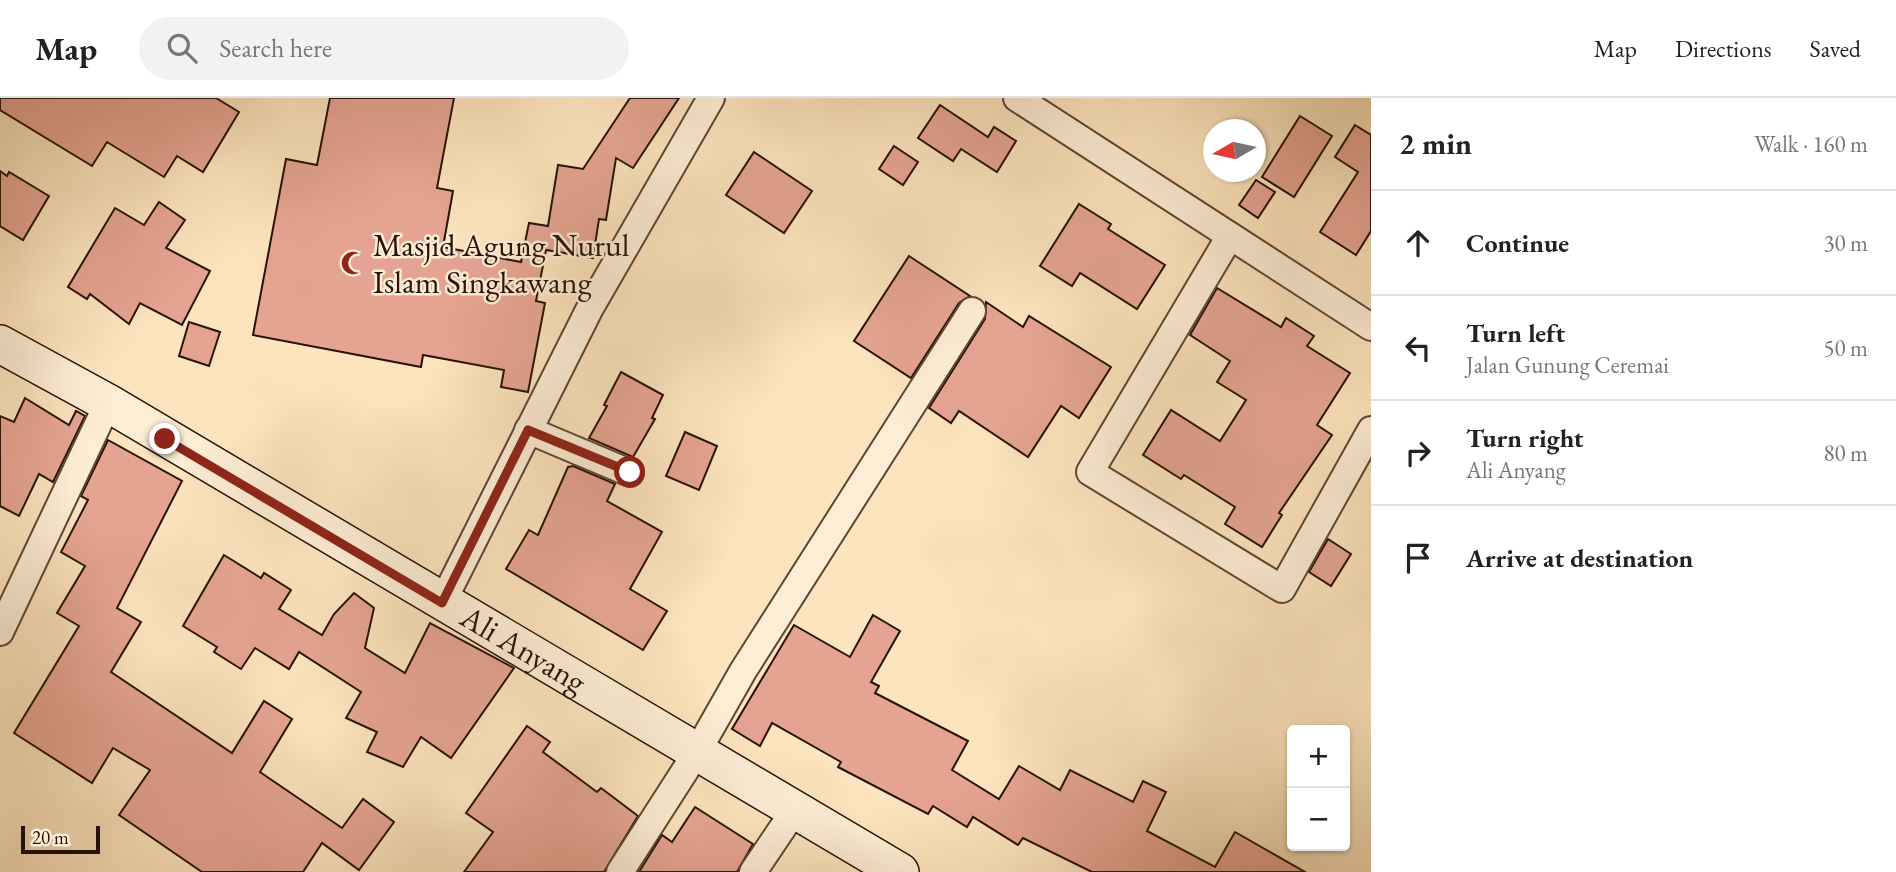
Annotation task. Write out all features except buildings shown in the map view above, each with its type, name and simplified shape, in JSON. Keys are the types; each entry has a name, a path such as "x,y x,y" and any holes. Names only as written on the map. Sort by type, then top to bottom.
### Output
{"street":[{"path":"442,603 590,308 711,98"},
{"path":"1017,98 1371,327"},
{"path":"1230,236 1090,472 1282,589 1371,430"},
{"path":"620,872 697,752 743,671 972,312"},
{"name":"Ali Anyang","path":"0,344 108,403 900,872"},
{"path":"0,632 108,403"},
{"path":"528,430 630,472"},
{"path":"753,872 794,811"}],"place":[{"name":"Masjid Agung Nurul Islam Singkawang","path":"353,263"}],"route":[{"path":"165,439 442,603 528,430 630,472"}]}
